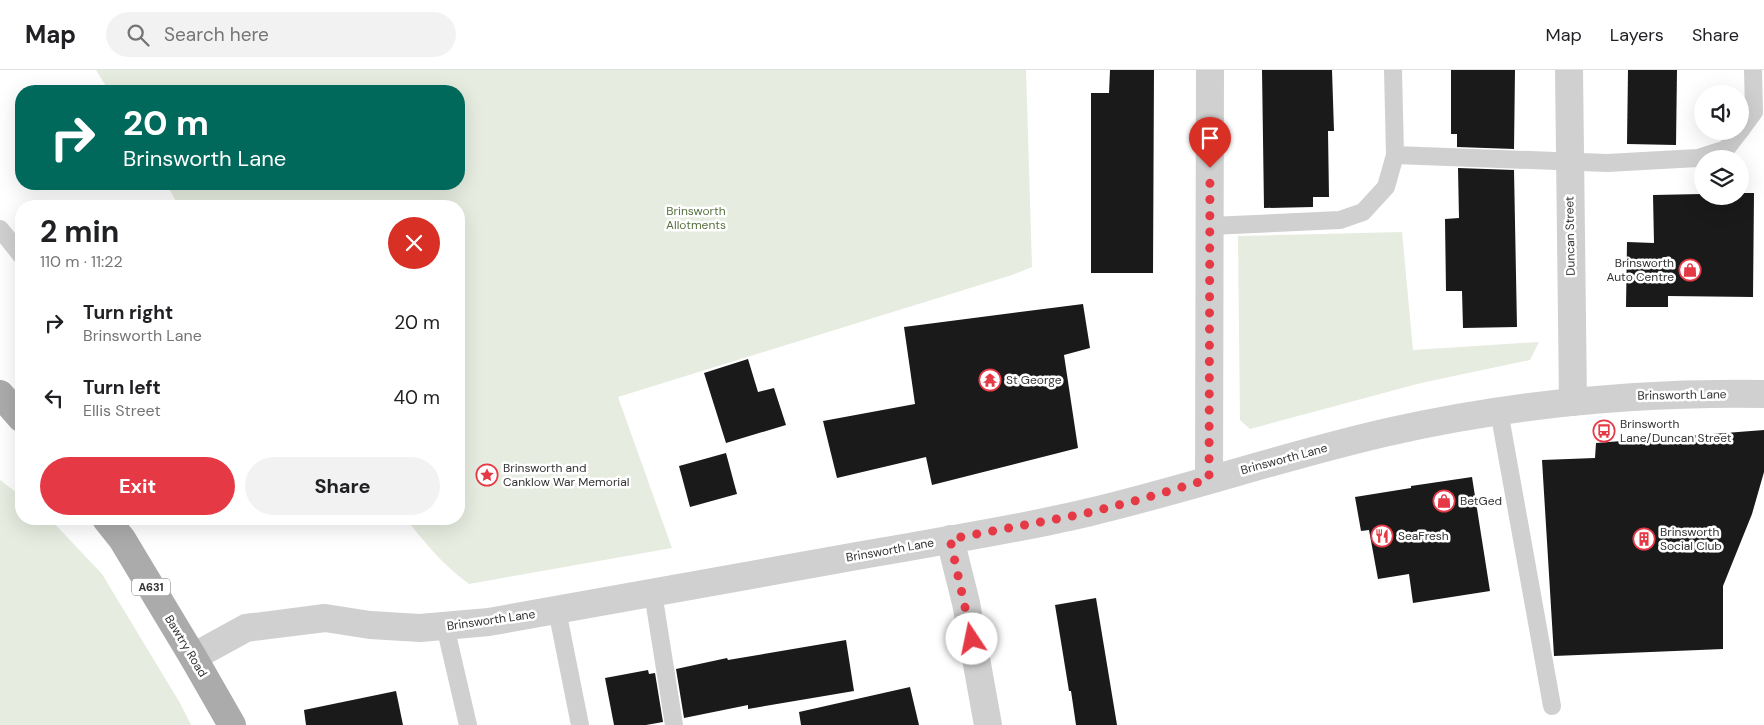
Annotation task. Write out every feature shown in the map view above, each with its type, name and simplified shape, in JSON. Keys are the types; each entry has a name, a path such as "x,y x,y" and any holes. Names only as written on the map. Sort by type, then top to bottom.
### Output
{"main road":[{"path":"0,394 15,411"},
{"name":"Bawtry Road","path":"111,525 122,539 232,725"}],"street":[{"path":"1209,479 1210,70"},
{"name":"Duncan Street","path":"1569,70 1573,402"},
{"name":"Brinsworth Lane","path":"193,657 246,628 325,618 370,625 420,628 490,622 1083,514 1287,457 1389,432 1499,411 1641,395 1764,394"},
{"path":"950,539 966,603 988,725"}],"lane":[{"path":"1210,226 1340,220 1363,212 1386,187 1395,155 1394,70"},
{"path":"1749,119 1754,112 1754,70"},
{"path":"1395,155 1607,163 1698,158 1726,149 1733,140"},
{"path":"0,229 15,248"},
{"path":"1499,411 1552,706"},
{"path":"652,593 674,725"},
{"path":"558,610 580,725"},
{"path":"445,626 468,725"}],"green space":[{"name":"Brinsworth Allotments","path":"96,70 1026,70 1032,267 1012,275 618,397 672,548 469,584 427,545 411,525 465,525 465,200 175,200 170,190 465,190 465,85 105,85"},
{"path":"1402,232 1413,350 1539,342 1530,360 1421,383 1250,429 1240,420 1238,236"},
{"path":"0,480 15,491 15,525 56,525 102,574 180,703 191,725 0,725"}],"building":[{"path":"1110,70 1154,70 1153,273 1091,273 1091,93 1109,93"},
{"path":"1262,70 1332,70 1334,131 1328,131 1329,197 1313,197 1313,207 1264,208"},
{"path":"1451,70 1515,70 1514,149 1457,147 1457,134 1451,134"},
{"path":"1628,70 1677,70 1676,145 1627,144"},
{"path":"1458,168 1514,170 1517,327 1463,328 1462,291 1446,291 1445,219 1459,218"},
{"name":"Brinsworth Auto Centre","path":"1749,193 1754,193 1753,297 1668,296 1668,307 1626,307 1627,242 1654,243 1653,195 1694,194 1694,205 1749,205"},
{"name":"St George","path":"1083,304 1090,348 1064,355 1078,448 932,485 926,457 837,478 823,421 915,404 904,327"},
{"path":"748,359 758,392 774,388 786,425 726,443 704,373"},
{"name":"Brinsworth Social Club","path":"1764,430 1764,472 1752,514 1723,586 1723,649 1554,656 1542,460 1595,458 1596,443"},
{"path":"726,453 737,494 690,507 679,466"},
{"path":"1472,477 1490,591 1413,603 1409,574 1378,579 1369,530 1361,531 1355,497"},
{"path":"1096,598 1117,725 1076,725 1071,691 1069,691 1055,605"},
{"path":"846,640 854,691 748,709 748,705 684,718 676,669 727,658 728,660"},
{"path":"648,670 649,674 655,673 663,722 646,725 614,725 605,678"},
{"path":"910,687 919,725 801,725 799,712"},
{"path":"396,691 403,725 306,725 304,710"}],"place":[{"name":"Brinsworth Auto Centre","path":"1690,270"},
{"name":"St George","path":"990,380"},
{"name":"Brinsworth Lane/Duncan Street","path":"1604,431"},
{"name":"Brinsworth and Canklow War Memorial","path":"487,475"},
{"name":"BetGed","path":"1444,501"},
{"name":"SeaFresh","path":"1382,536"},
{"name":"Brinsworth Social Club","path":"1644,539"}],"route":[{"path":"972,639 966,603 950,539 1083,514 1209,479 1210,168"}]}
